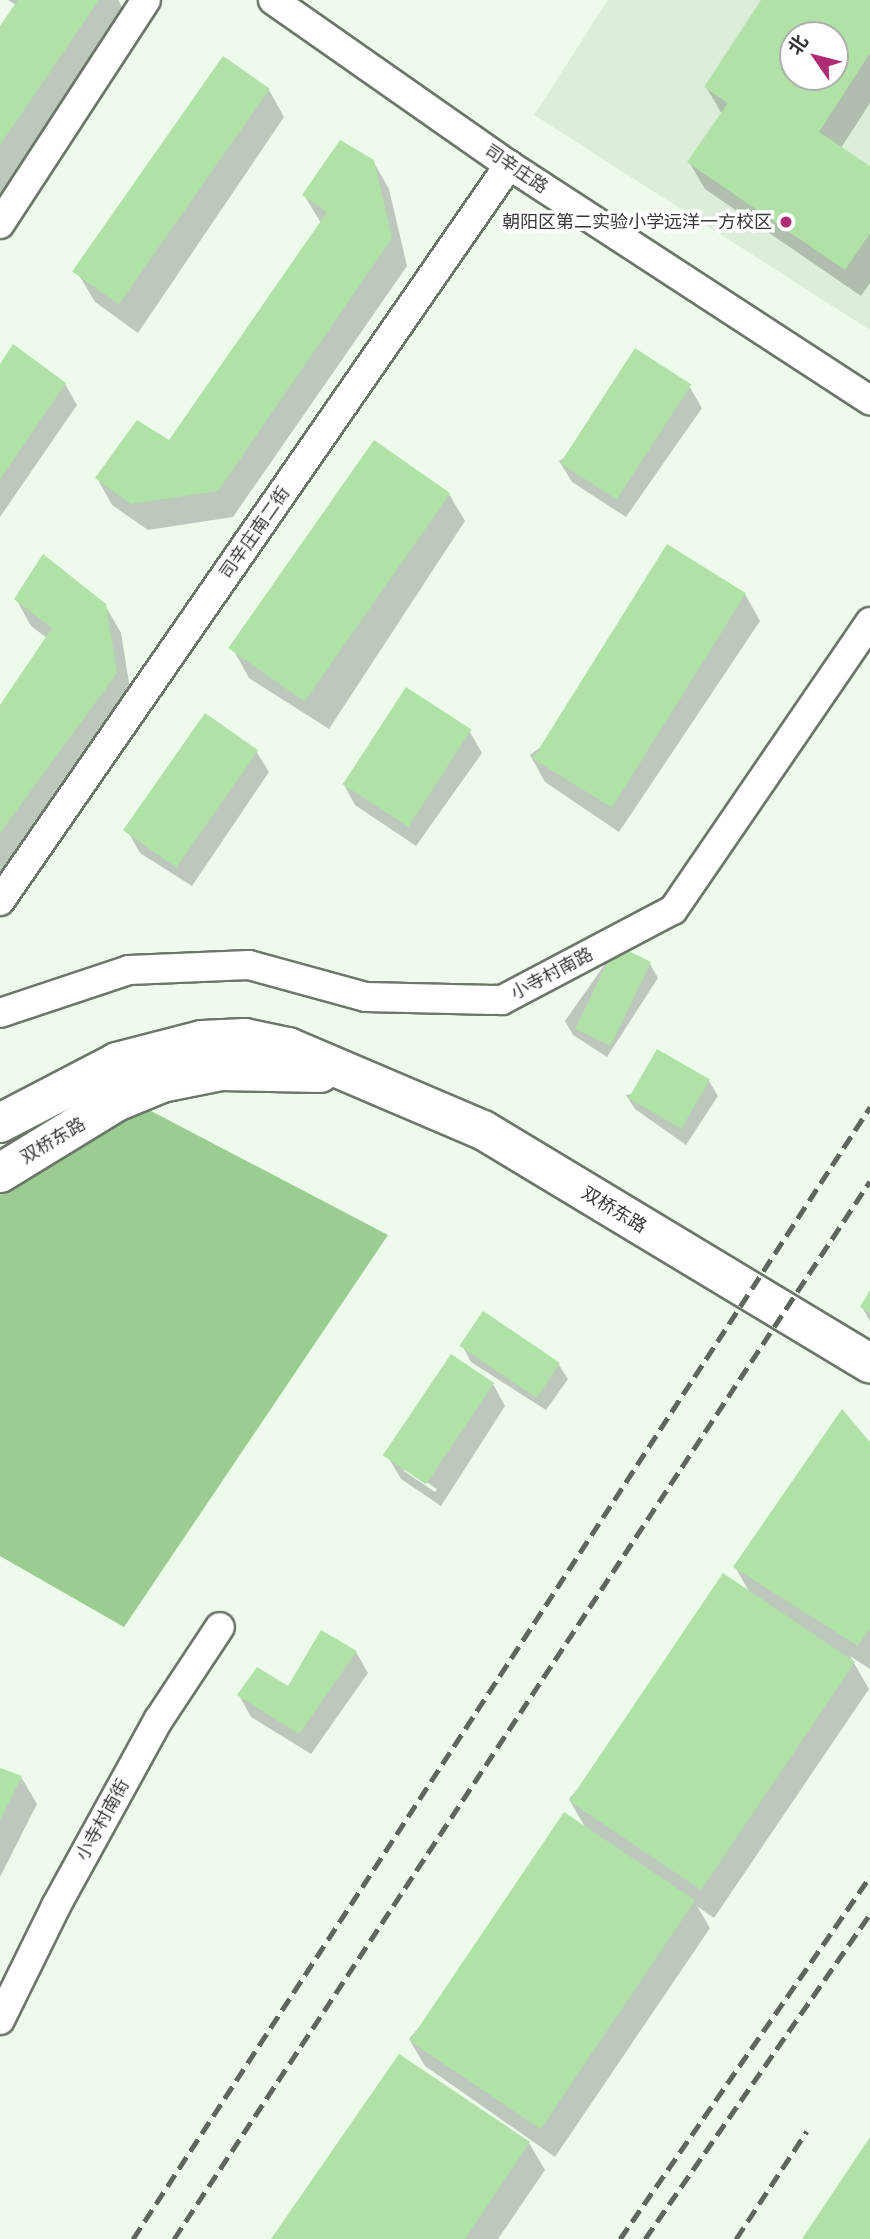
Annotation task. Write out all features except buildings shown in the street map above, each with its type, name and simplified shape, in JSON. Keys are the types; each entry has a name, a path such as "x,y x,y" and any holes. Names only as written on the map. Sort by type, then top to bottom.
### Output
{"street":[{"path":"0,224 145,0"},
{"name":"司辛庄路","path":"273,0 509,165 870,400"},
{"name":"司辛庄南二街","path":"0,901 509,165"},
{"name":"小寺村南路","path":"0,1013 128,970 249,965 366,997 502,1000 673,910 870,622"},
{"name":"双桥东路","path":"0,1123 117,1062 202,1040 245,1038 278,1045 482,1130 870,1363"},
{"name":"双桥东路","path":"0,1173 117,1102 162,1083 221,1071 350,1073"},
{"name":"小寺村南街","path":"0,2020 56,1906 152,1731 220,1626"}],"shaded area":[{"name":"朝阳区第二实验小学远洋一方校区","path":"608,0 870,0 870,330 534,115"}],"green space":[{"path":"132,1101 388,1235 124,1627 0,1556 0,1179"}],"railway":[{"path":"133,2239 870,1107"},
{"path":"174,2239 870,1181"},
{"path":"620,2239 870,1876"},
{"path":"645,2239 870,1914"},
{"path":"736,2239 807,2131"}],"place":[{"name":"朝阳区第二实验小学远洋一方校区","path":"786,222"}]}
